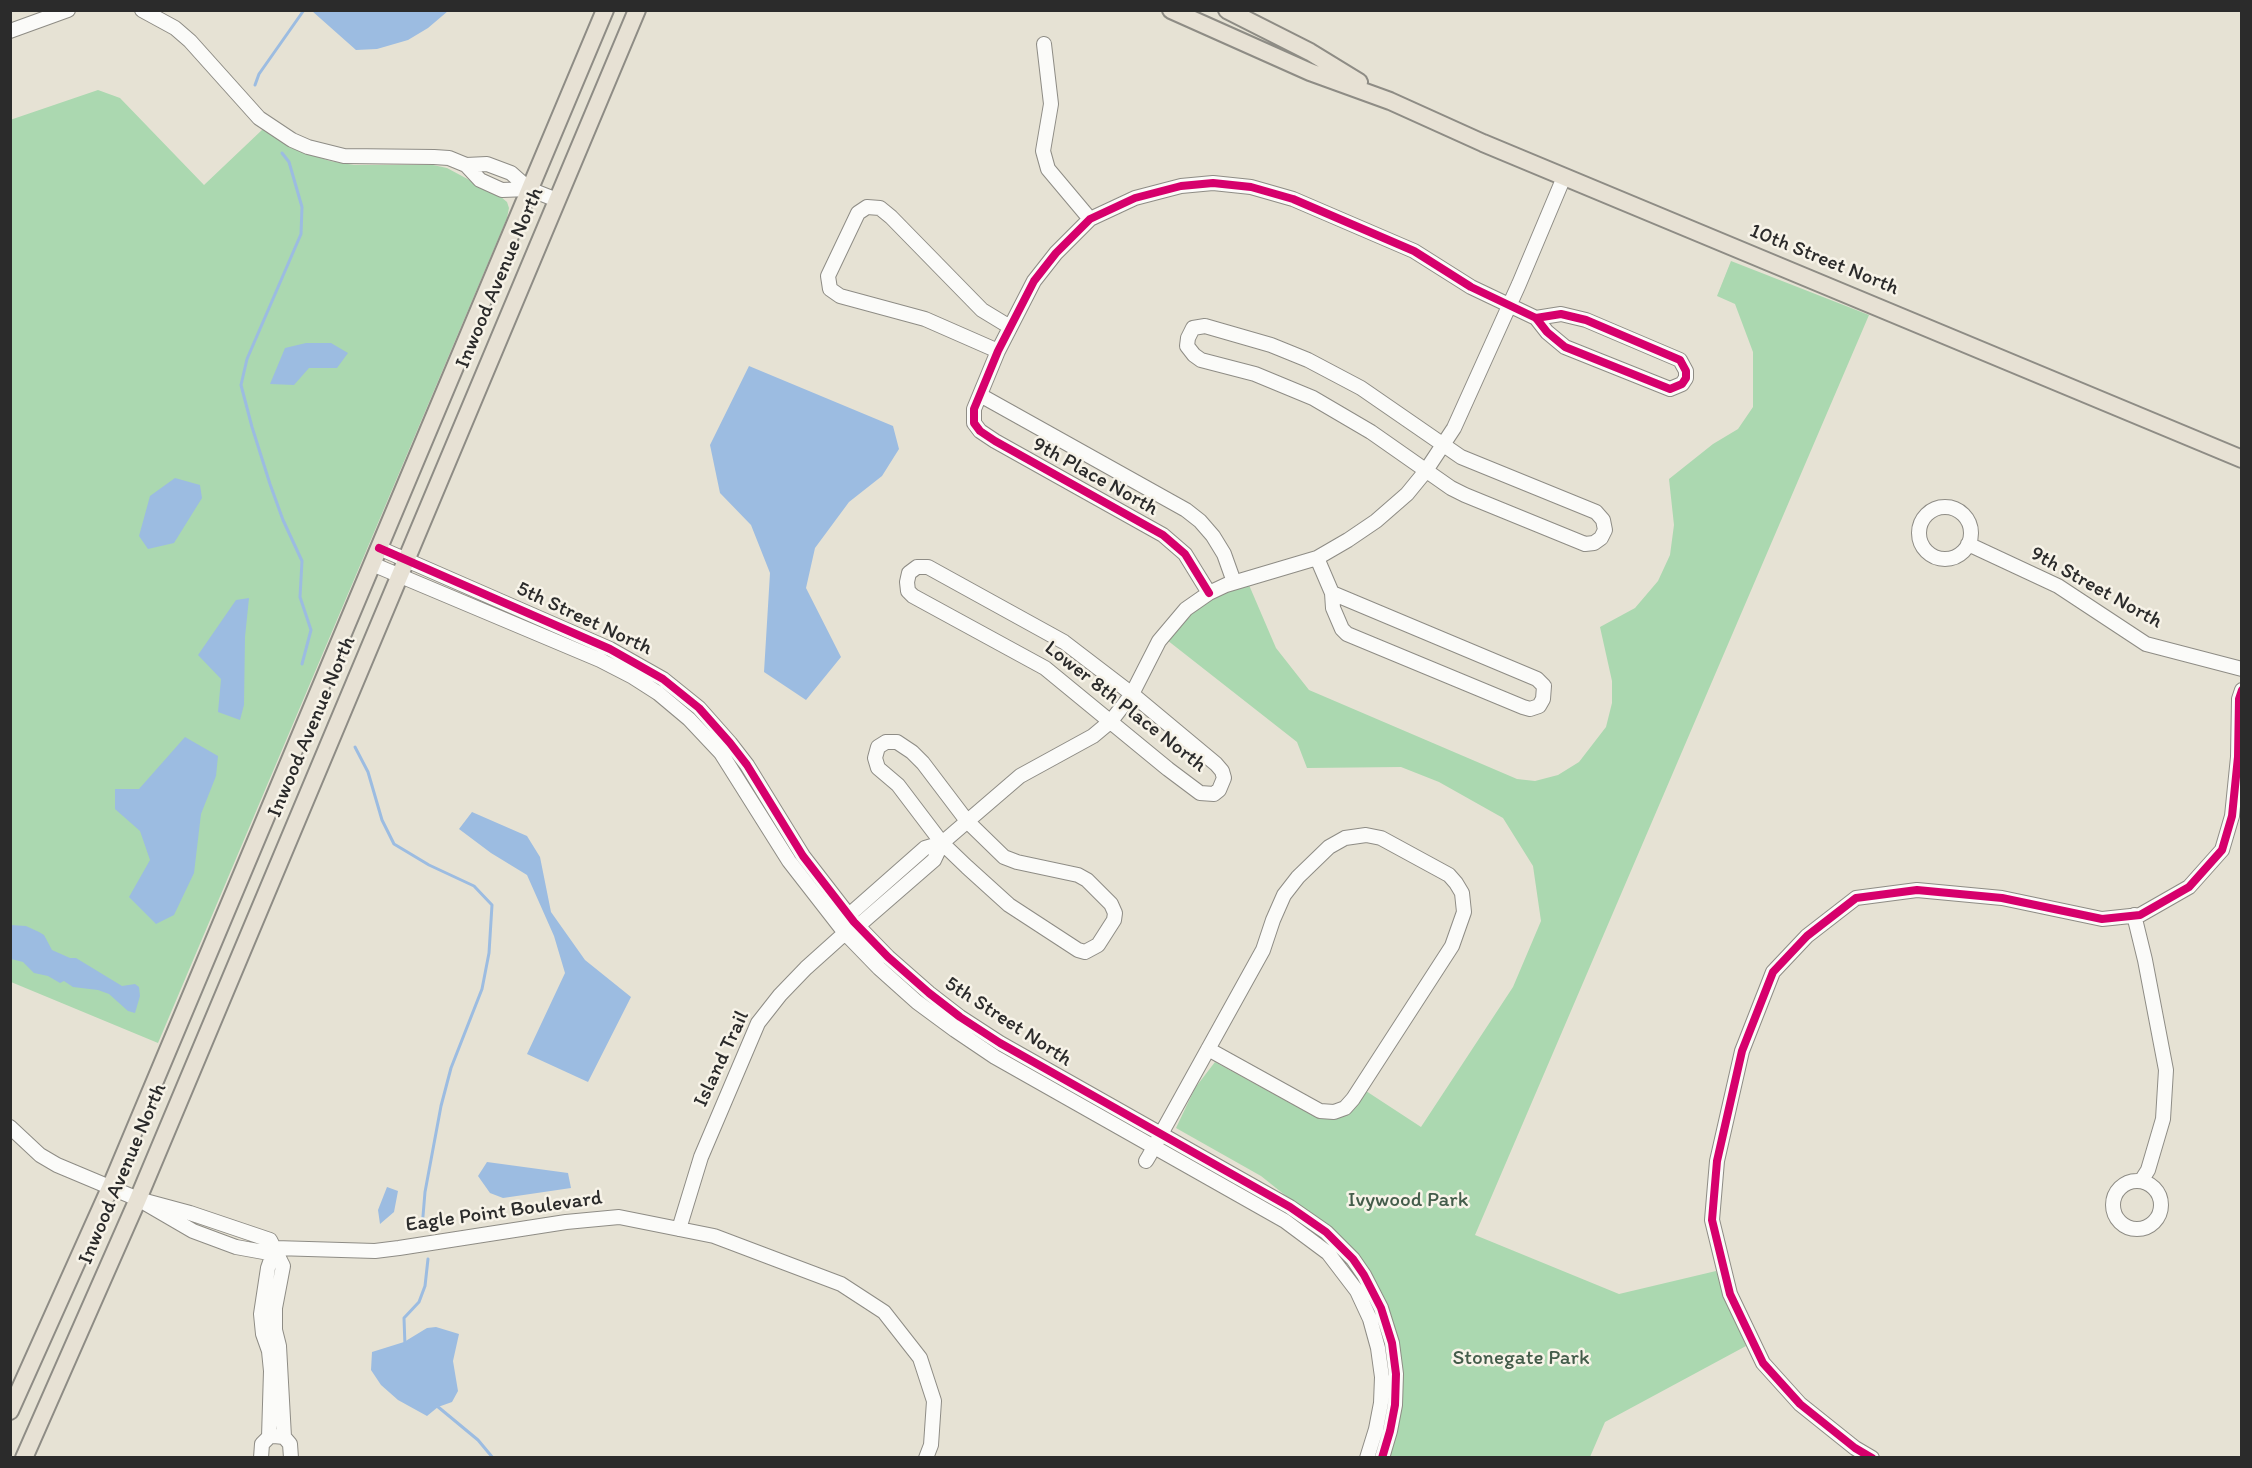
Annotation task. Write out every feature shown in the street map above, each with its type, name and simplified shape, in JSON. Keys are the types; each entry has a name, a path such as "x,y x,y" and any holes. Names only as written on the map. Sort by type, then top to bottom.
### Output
{"main road":[{"name":"Inwood Avenue North","path":"10,1411 110,1188 605,10"},
{"name":"Inwood Avenue North","path":"24,1458 138,1199 637,10"},
{"name":"10th Street North","path":"1171,10 1310,72 1390,101 1564,177 2241,459"},
{"name":"10th Street North","path":"1227,10 1310,52 1390,101"}],"street":[{"path":"10,31 68,10"},
{"path":"142,10 175,28 190,41 259,118 292,140 308,147 344,156 449,158 466,165 480,180 502,189 529,189 557,200"},
{"path":"1044,44 1051,104 1043,151 1048,170 1090,219"},
{"path":"845,933 853,921 925,848 942,843 1020,776 1093,736 1111,721 1132,694 1159,640 1186,609 1209,593 1234,582 1317,558 1376,521 1407,494 1443,445 1466,404 1564,177"},
{"path":"980,395 1010,327 1034,281 1056,253 1090,219 1135,198 1181,186 1213,183 1251,187 1293,199 1414,251 1471,287 1536,318 1547,332 1565,347 1663,387 1676,388 1686,378 1686,371 1680,360 1586,320 1560,314 1536,318"},
{"path":"999,351 926,319 840,296 830,289 828,276 858,213 867,207 880,208 982,310 1010,327"},
{"path":"1205,326 1271,345 1308,360 1361,388 1443,445 1461,457 1596,512 1603,520 1605,530 1594,543 1585,544 1450,488 1371,432 1313,398 1255,374 1201,360 1187,346 1188,338 1193,328 1205,326"},
{"name":"9th Place North","path":"1209,593 1185,554 1163,535 1057,477 980,431 974,423 974,417 980,395 1186,510 1213,536 1224,554 1234,582"},
{"name":"9th Street North","path":"1968,544 2058,586 2146,644 2241,669"},
{"name":"5th Street North","path":"379,548 618,653 654,672 712,721 730,742 747,765 803,856 853,921 910,976 970,1024 1311,1220 1340,1245 1364,1275 1385,1317 1395,1360 1395,1405 1382,1458"},
{"path":"1317,558 1332,593 1333,608 1342,629 1354,637 1523,707 1530,709 1539,706 1543,699 1544,686 1537,679 1332,593"},
{"name":"5th Street North","path":"372,564 610,664 645,684 670,702 721,753 789,861 845,933 898,986 955,1030 1012,1066 1300,1230 1328,1252 1349,1279 1370,1319 1380,1362 1381,1403 1367,1458"},
{"name":"Lower 8th Place North","path":"917,567 928,567 1064,642 1132,694 1222,771 1223,784 1219,790 1214,794 1200,793 1038,663 913,596 908,591 909,573 917,567"},
{"path":"1872,1458 1800,1404 1763,1363 1730,1294 1712,1220 1717,1161 1742,1051 1773,972 1807,936 1856,898 1917,890 2002,898 2102,919 2140,915 2189,887 2222,849 2232,816 2238,758 2241,690"},
{"path":"886,742 897,742 912,752 968,821 1004,857 1078,875 1087,880 1111,904 1115,913 1114,920 1098,945 1085,952 1078,950 1009,905 942,843 898,786 879,768 874,758 878,747 886,742"},
{"path":"1146,1161 1154,1147 1208,1049 1263,950 1284,895 1298,876 1329,847 1345,838 1366,835 1381,838 1449,875 1456,883 1462,893 1464,912 1452,946 1345,1108 1334,1112 1320,1111 1208,1049"},
{"path":"2134,915 2166,1070 2163,1119 2148,1170 2141,1181"},
{"name":"Island Trail","path":"680,1229 701,1156 758,1023 780,995 806,968 845,933"},
{"name":"Eagle Point Boulevard","path":"10,1127 40,1155 57,1165 138,1199 270,1240 275,1248 375,1251 566,1222 619,1217 714,1236 841,1284 884,1312 920,1358 934,1401 930,1445 926,1458"},
{"path":"261,1458 262,1444 269,1437 271,1371 261,1314 268,1268 275,1248"},
{"path":"275,1248 283,1266 274,1308 275,1330 279,1346 284,1437 292,1448 291,1458"},
{"path":"269,1437 284,1437"}],"green space":[{"path":"98,90 120,98 204,185 263,129 291,148 330,161 354,165 433,165 447,168 501,197 507,202 509,208 507,218 158,1043 11,982 10,120"},
{"name":"Ivywood Park","path":"1731,261 1869,315 1475,1235 1619,1294 1716,1271 1746,1346 1605,1422 1590,1457 1388,1457 1397,1339 1350,1247 1261,1176 1176,1128 1195,1088 1215,1062 1312,1115 1335,1119 1352,1111 1366,1091 1421,1127 1513,987 1541,921 1533,866 1503,818 1439,782 1401,767 1307,768 1297,742 1167,640 1180,624 1202,605 1227,592 1249,585 1276,648 1309,690 1517,779 1535,781 1558,775 1579,762 1606,727 1612,703 1612,681 1600,627 1635,608 1658,581 1670,555 1674,525 1669,479 1713,444 1738,429 1753,407 1753,352 1735,304 1717,296"}],"water":[{"path":"312,11 448,11 428,28 408,40 377,49 356,50"},
{"path":"306,343 331,343 348,353 337,368 309,368 294,385 270,384 285,348"},
{"path":"749,366 893,426 899,449 882,476 849,502 815,548 806,588 841,657 806,700 764,672 770,573 751,525 720,493 710,445"},
{"path":"175,478 200,485 202,498 174,543 148,549 139,536 150,496"},
{"path":"249,598 245,637 244,705 240,720 218,712 221,679 198,655 236,600"},
{"path":"185,737 218,756 216,776 201,814 194,873 174,915 156,924 129,897 150,860 140,831 115,809 115,789 139,789"},
{"path":"472,812 527,836 540,857 551,912 585,960 631,997 588,1082 527,1054 565,973 554,936 527,875 491,853 459,829"},
{"path":"10,925 26,926 39,932 44,935 52,950 70,958 76,958 122,986 135,984 139,987 140,996 135,1013 128,1011 109,994 98,990 73,987 64,981 60,983 48,976 34,973 23,962 11,959"},
{"path":"487,1162 568,1173 571,1188 503,1198 490,1193 478,1176"},
{"path":"387,1187 398,1191 394,1212 380,1224 378,1210"},
{"path":"436,1327 459,1334 453,1361 458,1391 452,1402 438,1407 427,1416 398,1400 381,1385 371,1370 372,1352 404,1342 427,1328"}],"waterway":[{"path":"255,85 259,74 304,10"},
{"path":"282,153 289,162 302,207 301,234 247,359 241,385 270,484 283,520 302,561 300,597 311,630 302,664"},
{"path":"355,747 368,772 382,820 394,844 429,865 474,886 492,905 489,953 482,989 451,1068 441,1106 425,1192 422,1228"},
{"path":"405,1346 404,1318 419,1302 425,1286 428,1259"},
{"path":"437,1406 478,1440 493,1458"}],"cycle path":[{"path":"1209,593 1185,554 1163,535 995,441 980,431 974,423 974,409 998,351 1034,281 1056,253 1090,219 1135,198 1181,186 1213,183 1251,187 1293,199 1414,251 1471,287 1536,318 1547,332 1565,347 1670,389 1682,384 1686,378 1686,371 1680,360 1586,320 1561,314 1536,318"},
{"path":"379,548 610,649 663,679 699,708 730,743 747,765 803,856 854,922 888,957 929,993 1000,1043 1290,1207 1326,1232 1353,1259 1364,1275 1381,1308 1392,1343 1396,1374 1395,1405 1382,1458"},
{"path":"1872,1458 1855,1448 1800,1404 1763,1363 1730,1294 1712,1220 1717,1161 1742,1051 1773,972 1807,936 1856,898 1917,890 2002,898 2102,919 2140,915 2189,887 2222,850 2232,816 2238,757 2239,699 2242,690"}],"park label":[{"name":"Stonegate Park","path":"1521,1359"}]}
